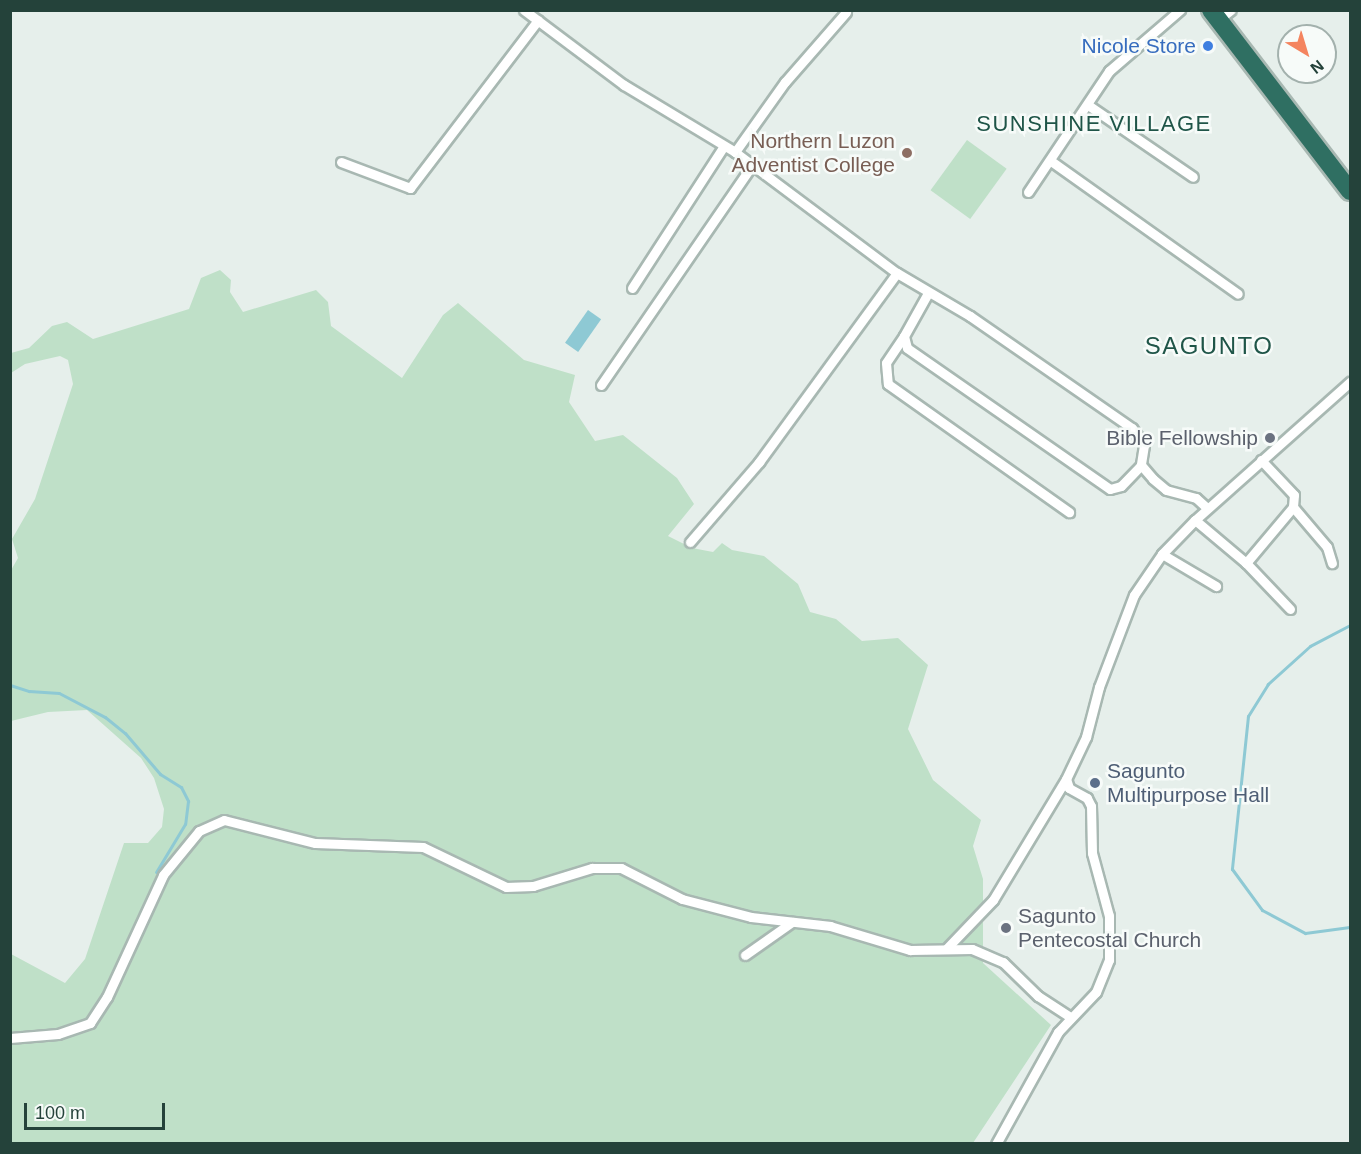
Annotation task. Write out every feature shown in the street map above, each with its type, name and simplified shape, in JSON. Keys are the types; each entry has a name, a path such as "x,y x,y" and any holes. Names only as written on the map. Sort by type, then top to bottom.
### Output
{"highway":[{"path":"1220,14 1350,191"}],"street":[{"path":"524,10 624,85 735,152 897,273 988,328 1132,428 1143,441 1141,465 1120,486 1110,489 907,348 904,336"},
{"path":"1029,192 1115,65 1180,10"},
{"path":"735,152 785,82 846,12"},
{"path":"341,162 410,188 538,20"},
{"path":"1088,105 1193,177"},
{"path":"632,288 724,146"},
{"path":"1050,161 1238,294"},
{"path":"601,385 752,165"},
{"path":"690,542 759,462 897,273"},
{"path":"928,293 886,363 888,384 1069,512"},
{"path":"946,949 993,900 1066,779 1086,736 1099,687 1129,607 1162,554 1207,508 1350,382"},
{"path":"1246,563 1293,507 1294,495 1261,460"},
{"path":"1141,465 1166,490 1196,498 1207,508"},
{"path":"1293,507 1327,547 1332,563"},
{"path":"1195,520 1246,563 1290,609"},
{"path":"1162,554 1216,586"},
{"path":"996,1143 1070,1017 1096,992 1112,941 1108,908 1092,853 1091,806 1087,798 1067,786 1066,779"},
{"path":"10,1038 58,1034 90,1023 106,997 163,875 200,831 224,820 315,843 423,847 506,887 533,886 592,868 621,868 682,899 751,917 851,930 910,950 972,950 999,960 1038,996 1070,1017"},
{"path":"745,955 792,922"}],"green space":[{"path":"967,140 1007,169 970,219 931,190"},
{"path":"220,270 231,280 230,292 243,312 316,290 328,302 331,326 402,378 443,315 458,303 524,360 575,375 569,402 595,441 623,435 677,478 694,504 668,536 692,548 713,552 722,543 732,550 764,556 798,584 810,612 836,619 862,641 898,638 928,665 908,729 933,780 981,820 973,846 983,879 983,963 1051,1025 973,1143 11,1143 11,954 65,983 85,959 124,843 148,843 162,827 164,809 154,778 141,758 87,710 48,712 11,721 10,572 18,558 12,539 35,499 73,384 68,360 60,356 25,364 11,373 11,353 29,348 52,326 67,322 93,339 189,309 201,278"}],"water":[{"path":"588,310 601,319 578,352 565,343"}],"waterway":[{"path":"1350,625 1310,646 1268,684 1248,716 1232,869 1262,910 1305,933 1350,927"},
{"path":"10,685 29,691 59,693 105,717 125,733 160,774 181,787 188,801 185,824 156,872"}],"place":[{"name":"Nicole Store","path":"1208,46"},
{"name":"Northern Luzon Adventist College","path":"907,153"},
{"name":"Bible Fellowship","path":"1270,438"},
{"name":"Sagunto Multipurpose Hall","path":"1095,783"},
{"name":"Sagunto Pentecostal Church","path":"1006,928"}],"district":[{"name":"SUNSHINE VILLAGE","path":"1094,124"},
{"name":"SAGUNTO","path":"1209,346"}]}
